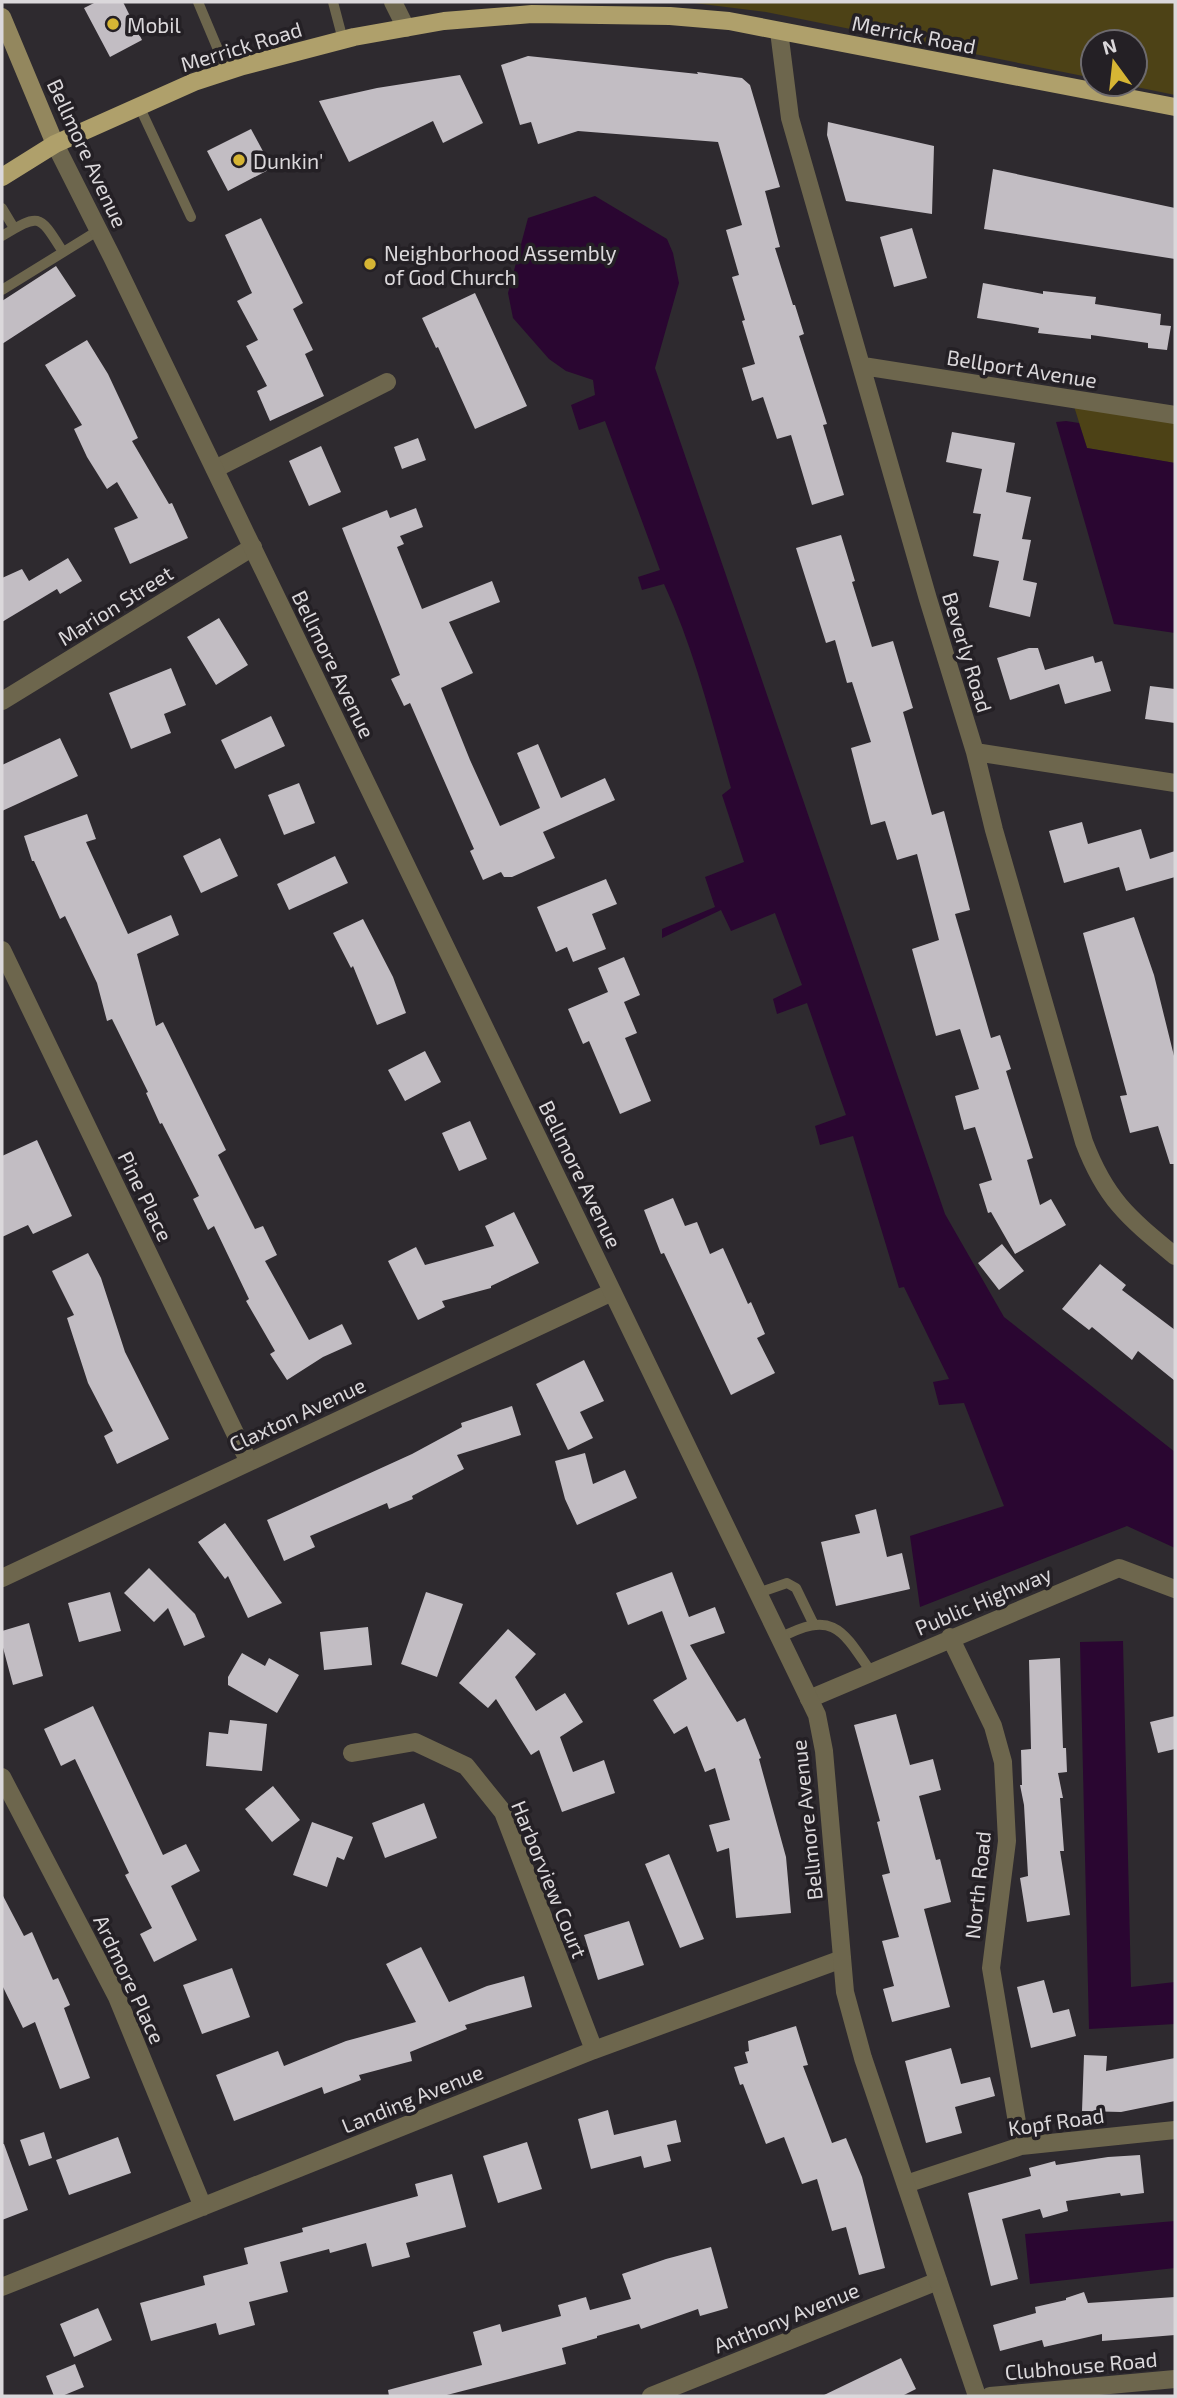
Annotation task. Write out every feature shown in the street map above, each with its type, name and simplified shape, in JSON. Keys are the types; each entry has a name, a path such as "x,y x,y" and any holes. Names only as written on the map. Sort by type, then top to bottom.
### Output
{"main road":[{"name":"Merrick Road","path":"2,177 55,144 194,82 227,71 343,40 406,28 444,21 532,14 670,16 729,21 1175,107"},
{"name":"Bellmore Avenue","path":"2,18 55,144"}],"street":[{"path":"393,2 406,28"},
{"name":"Beverly Road","path":"779,31 790,118 928,599 975,752 998,843 1084,1142 1096,1172 1114,1200 1136,1224 1175,1256"},
{"name":"Bellmore Avenue","path":"55,144 253,547 817,1715 824,1751 845,1992 860,2045 977,2396"},
{"name":"Bellport Avenue","path":"863,366 1175,415"},
{"path":"215,470 387,382"},
{"name":"Marion Street","path":"2,701 253,547"},
{"path":"975,752 1175,783"},
{"name":"Pine Place","path":"2,950 249,1462"},
{"name":"Claxton Avenue","path":"2,1578 612,1292"},
{"name":"Public Highway","path":"809,1699 950,1637 1119,1568 1175,1589"},
{"name":"North Road","path":"950,1637 993,1727 1003,1762 1007,1841 991,1968 1021,2146"},
{"name":"Harborview Court","path":"352,1754 415,1742 466,1766 503,1812 594,2050"},
{"name":"Ardmore Place","path":"2,1777 117,1997 203,2207"},
{"name":"Landing Avenue","path":"2,2287 594,2050 842,1959"},
{"name":"Kopf Road","path":"906,2184 1021,2146 1175,2130"},
{"name":"Anthony Avenue","path":"651,2396 938,2281"},
{"name":"Clubhouse Road","path":"990,2396 1175,2379"}],"lane":[{"path":"198,2 227,71"},
{"path":"333,2 343,40"},
{"path":"140,108 191,217"},
{"path":"2,208 8,234 27,220 37,221 47,227 64,252"},
{"path":"2,289 27,268 64,252 99,230"},
{"path":"758,1593 787,1583 796,1588 814,1625"},
{"path":"780,1638 814,1625 830,1626 847,1636 871,1672"}],"shaded area":[{"path":"686,2 1175,2 1175,95 1149,90 1149,28 1079,28 1079,75 766,12"},
{"path":"595,196 667,239 673,253 679,283 655,368 945,1214 1004,1317 1175,1452 1175,1548 1127,1526 920,1607 910,1536 1004,1506 964,1403 939,1405 933,1382 949,1379 904,1287 899,1288 853,1136 820,1145 815,1126 846,1115 807,1003 777,1014 773,999 802,985 775,913 731,931 721,910 662,938 662,929 715,907 705,877 744,862 722,795 731,788 693,658 675,608 664,584 642,590 638,577 660,570 605,421 579,430 571,405 595,395 593,380 566,371 549,359 513,318 508,293 528,218"},
{"path":"1073,403 1175,419 1175,463 1087,448"},
{"path":"1056,422 1079,423 1087,448 1175,463 1175,633 1114,624"},
{"path":"1123,1641 1131,1987 1175,1982 1175,2024 1089,2029 1080,1642"},
{"path":"1175,2221 1175,2268 1030,2284 1025,2234"}],"building":[{"name":"Mobil","path":"96,2 123,2 142,40 110,57 84,8"},
{"path":"528,56 698,74 697,72 742,78 750,85 780,187 765,191 780,247 775,248 804,334 799,336 827,424 823,425 844,495 812,505 791,435 777,439 763,397 752,401 742,368 755,364 732,277 739,275 726,230 742,225 718,142 578,131 538,144 531,122 520,125 501,65"},
{"path":"460,75 483,123 443,143 433,121 349,162 319,101 377,88"},
{"path":"828,122 934,146 932,214 846,201 827,135"},
{"name":"Dunkin'","path":"251,129 272,168 228,191 207,151"},
{"path":"993,169 1175,208 1175,259 984,229"},
{"path":"261,218 303,303 293,309 313,350 305,354 324,396 270,421 257,391 267,386 246,346 258,340 237,301 252,293 225,235"},
{"path":"912,228 927,278 894,287 880,237"},
{"path":"56,266 76,296 2,344 2,301"},
{"path":"983,283 1043,294 1043,291 1096,297 1095,304 1161,314 1160,325 1171,326 1167,350 1148,348 1148,343 1091,335 1091,339 1038,333 1039,328 977,318"},
{"path":"475,293 527,406 475,429 422,318"},
{"path":"87,340 108,374 138,438 132,441 169,504 172,503 188,538 130,564 114,528 138,518 117,482 107,489 87,457 74,429 82,425 45,365"},
{"path":"952,432 1015,443 1006,492 1031,497 1022,539 1031,540 1023,580 1037,583 1030,617 989,607 999,561 973,556 981,514 973,513 982,469 946,462"},
{"path":"418,438 426,460 402,469 394,447"},
{"path":"321,446 341,492 309,506 289,461"},
{"path":"416,508 423,527 400,536 404,544 397,547 422,609 492,581 500,602 449,622 473,673 441,688 500,826 540,808 517,753 538,744 561,798 605,778 615,800 543,832 555,858 512,877 504,877 501,872 483,880 470,851 474,849 410,703 404,706 391,679 400,675 342,528 387,510 390,518"},
{"path":"841,535 872,647 893,641 913,708 903,712 932,815 944,811 970,910 955,914 991,1038 1000,1035 1011,1069 1006,1071 1033,1158 1027,1160 1040,1205 1051,1199 1066,1225 1015,1254 991,1212 988,1213 979,1184 992,1180 975,1127 964,1130 955,1096 979,1089 960,1029 936,1036 912,949 939,940 917,854 897,860 885,821 871,825 851,748 871,742 852,682 847,683 835,640 826,643 796,548"},
{"path":"68,558 82,581 60,594 57,589 2,622 2,578 22,569 29,581"},
{"path":"219,618 248,665 216,685 187,637"},
{"path":"1029,648 1038,648 1045,670 1093,656 1095,663 1102,661 1111,691 1065,704 1059,684 1010,700 997,658"},
{"path":"171,668 186,705 164,714 171,733 131,749 109,693"},
{"path":"1150,686 1175,689 1175,723 1145,719"},
{"path":"271,716 285,746 235,769 221,740"},
{"path":"60,738 78,776 2,811 2,765"},
{"path":"299,783 315,823 284,835 268,795"},
{"path":"87,814 96,839 86,842 128,934 171,915 179,935 137,954 156,1026 163,1022 226,1150 218,1155 255,1229 263,1226 277,1255 265,1261 309,1340 342,1324 352,1344 323,1357 287,1380 270,1354 275,1351 246,1301 249,1299 214,1226 208,1230 193,1199 199,1196 162,1123 160,1124 146,1093 148,1092 112,1019 107,1021 97,983 65,916 60,919 32,861 24,836"},
{"path":"1082,822 1088,844 1141,829 1150,859 1175,851 1175,877 1126,891 1119,867 1064,883 1049,831"},
{"path":"220,838 238,876 201,893 183,856"},
{"path":"335,856 348,883 289,910 277,884"},
{"path":"606,879 617,904 592,914 606,949 573,962 567,947 556,952 537,907"},
{"path":"1134,917 1154,975 1175,1060 1175,1164 1170,1164 1158,1126 1130,1133 1120,1096 1127,1095 1083,933"},
{"path":"363,919 393,977 406,1013 377,1025 353,966 351,968 333,933"},
{"path":"624,957 640,995 624,1002 637,1033 625,1038 651,1101 620,1114 589,1041 583,1044 568,1009 608,992 598,968"},
{"path":"425,1051 441,1082 405,1101 388,1070"},
{"path":"470,1121 487,1159 459,1171 442,1133"},
{"path":"37,1140 72,1216 33,1234 28,1225 2,1237 2,1156"},
{"path":"673,1198 685,1226 697,1222 710,1254 723,1248 748,1304 751,1302 765,1334 757,1338 775,1373 731,1395 664,1253 661,1254 644,1210"},
{"path":"514,1212 539,1263 491,1288 442,1301 445,1307 418,1320 388,1261 416,1247 425,1265 494,1246 485,1226"},
{"path":"1002,1244 1024,1271 999,1290 978,1263"},
{"path":"88,1253 101,1278 125,1352 169,1439 117,1464 104,1436 113,1431 88,1383 67,1318 74,1315 52,1271"},
{"path":"1100,1264 1126,1285 1122,1290 1175,1330 1175,1381 1138,1351 1132,1360 1092,1327 1089,1330 1062,1309"},
{"path":"584,1360 604,1401 580,1412 593,1438 568,1450 536,1384"},
{"path":"512,1406 521,1435 457,1455 464,1469 412,1496 413,1499 389,1509 387,1503 310,1536 315,1547 284,1561 267,1520 412,1454 462,1427 461,1423"},
{"path":"585,1453 593,1484 625,1470 637,1498 577,1525 565,1499 555,1461"},
{"path":"876,1509 887,1557 902,1553 910,1589 836,1606 821,1542 860,1533 855,1515"},
{"path":"225,1523 282,1603 248,1618 228,1576 225,1579 198,1542"},
{"path":"149,1568 195,1614 205,1637 184,1646 168,1608 154,1622 124,1593"},
{"path":"672,1572 689,1617 715,1607 725,1633 690,1645 737,1722 745,1718 761,1758 759,1759 786,1857 791,1913 736,1918 729,1848 717,1852 709,1825 730,1820 715,1768 705,1772 687,1726 674,1734 653,1700 687,1679 662,1611 628,1625 616,1593"},
{"path":"110,1592 121,1631 79,1642 68,1603"},
{"path":"426,1592 463,1604 437,1677 401,1664"},
{"path":"29,1623 43,1676 13,1685 2,1644 2,1631"},
{"path":"368,1627 372,1665 324,1670 320,1632"},
{"path":"508,1629 536,1654 515,1677 536,1711 565,1693 583,1722 560,1737 573,1772 604,1760 615,1793 562,1812 539,1750 531,1755 496,1699 488,1708 459,1683"},
{"path":"242,1653 265,1666 269,1658 299,1675 277,1713 228,1685 228,1677"},
{"path":"1060,1658 1063,1748 1066,1748 1067,1772 1058,1773 1063,1798 1060,1798 1064,1851 1060,1851 1070,1915 1027,1922 1020,1878 1028,1876 1024,1805 1020,1785 1021,1750 1031,1749 1029,1660"},
{"path":"93,1706 163,1855 186,1844 200,1871 171,1886 197,1940 154,1962 140,1934 152,1928 125,1875 129,1873 75,1759 61,1766 44,1729"},
{"path":"896,1714 910,1765 933,1759 941,1790 919,1796 936,1860 940,1859 951,1902 924,1909 950,2007 892,2022 883,1989 894,1986 882,1941 899,1937 882,1875 890,1873 877,1822 880,1821 854,1725"},
{"path":"1175,1716 1175,1749 1158,1753 1150,1722"},
{"path":"230,1720 267,1724 262,1771 206,1766 209,1732 228,1734"},
{"path":"273,1786 300,1820 272,1842 245,1809"},
{"path":"424,1803 437,1838 385,1858 372,1823"},
{"path":"312,1822 353,1837 344,1860 337,1857 327,1887 293,1875"},
{"path":"669,1854 704,1939 680,1948 645,1864"},
{"path":"2,1894 24,1936 32,1932 53,1980 58,1978 70,2005 64,2008 90,2078 60,2089 35,2022 23,2028 2,1985"},
{"path":"629,1921 644,1965 598,1980 584,1935"},
{"path":"421,1947 449,2002 487,1986 524,1976 532,2007 465,2025 467,2029 410,2052 412,2061 359,2075 361,2080 324,2094 322,2087 234,2121 216,2075 278,2051 284,2066 346,2041 416,2022 386,1964"},
{"path":"232,1968 250,2017 202,2034 183,1985"},
{"path":"1044,1980 1053,2013 1069,2009 1076,2036 1031,2048 1017,1987"},
{"path":"796,2026 808,2065 803,2066 832,2143 846,2138 862,2177 885,2268 859,2275 846,2227 832,2231 817,2179 802,2184 784,2137 766,2144 743,2084 740,2085 734,2067 748,2063 745,2052 749,2051 748,2041"},
{"path":"951,2048 961,2084 990,2077 995,2096 955,2107 962,2133 926,2143 905,2061"},
{"path":"1084,2055 1107,2056 1106,2071 1175,2058 1175,2101 1121,2112 1082,2111"},
{"path":"608,2110 614,2135 676,2120 681,2142 667,2145 671,2161 644,2168 641,2156 591,2169 578,2119"},
{"path":"44,2132 52,2158 29,2166 20,2140"},
{"path":"118,2137 131,2173 69,2195 56,2160"},
{"path":"527,2142 542,2189 498,2203 483,2156"},
{"path":"2,2144 28,2210 2,2220"},
{"path":"1140,2155 1144,2193 1121,2196 1120,2193 1066,2201 1068,2211 1043,2218 1040,2209 1002,2219 1018,2279 991,2286 968,2193 1031,2176 1029,2168 1055,2161 1056,2165"},
{"path":"452,2174 466,2227 406,2243 410,2257 372,2267 366,2243 330,2253 329,2249 280,2262 288,2292 249,2302 255,2325 219,2335 216,2323 151,2341 140,2303 205,2285 203,2276 248,2264 244,2248 303,2232 302,2228 418,2196 415,2184"},
{"path":"711,2247 728,2308 700,2316 698,2309 641,2329 639,2324 597,2336 562,2348 566,2364 528,2374 443,2396 389,2396 388,2390 482,2365 473,2332 500,2324 502,2332 561,2316 558,2305 586,2297 590,2310 631,2299 622,2274"},
{"path":"1084,2292 1088,2303 1175,2297 1175,2335 1102,2341 1102,2334 1044,2347 1042,2340 1000,2351 993,2325 1036,2313 1035,2307 1066,2300"},
{"path":"98,2308 112,2340 74,2357 60,2324"},
{"path":"901,2358 916,2389 902,2396 822,2396"},
{"path":"75,2364 84,2387 62,2396 54,2396 46,2376"}],"place":[{"name":"Mobil","path":"113,24"},
{"name":"Dunkin'","path":"239,160"},
{"name":"Neighborhood Assembly of God Church","path":"370,264"}]}
